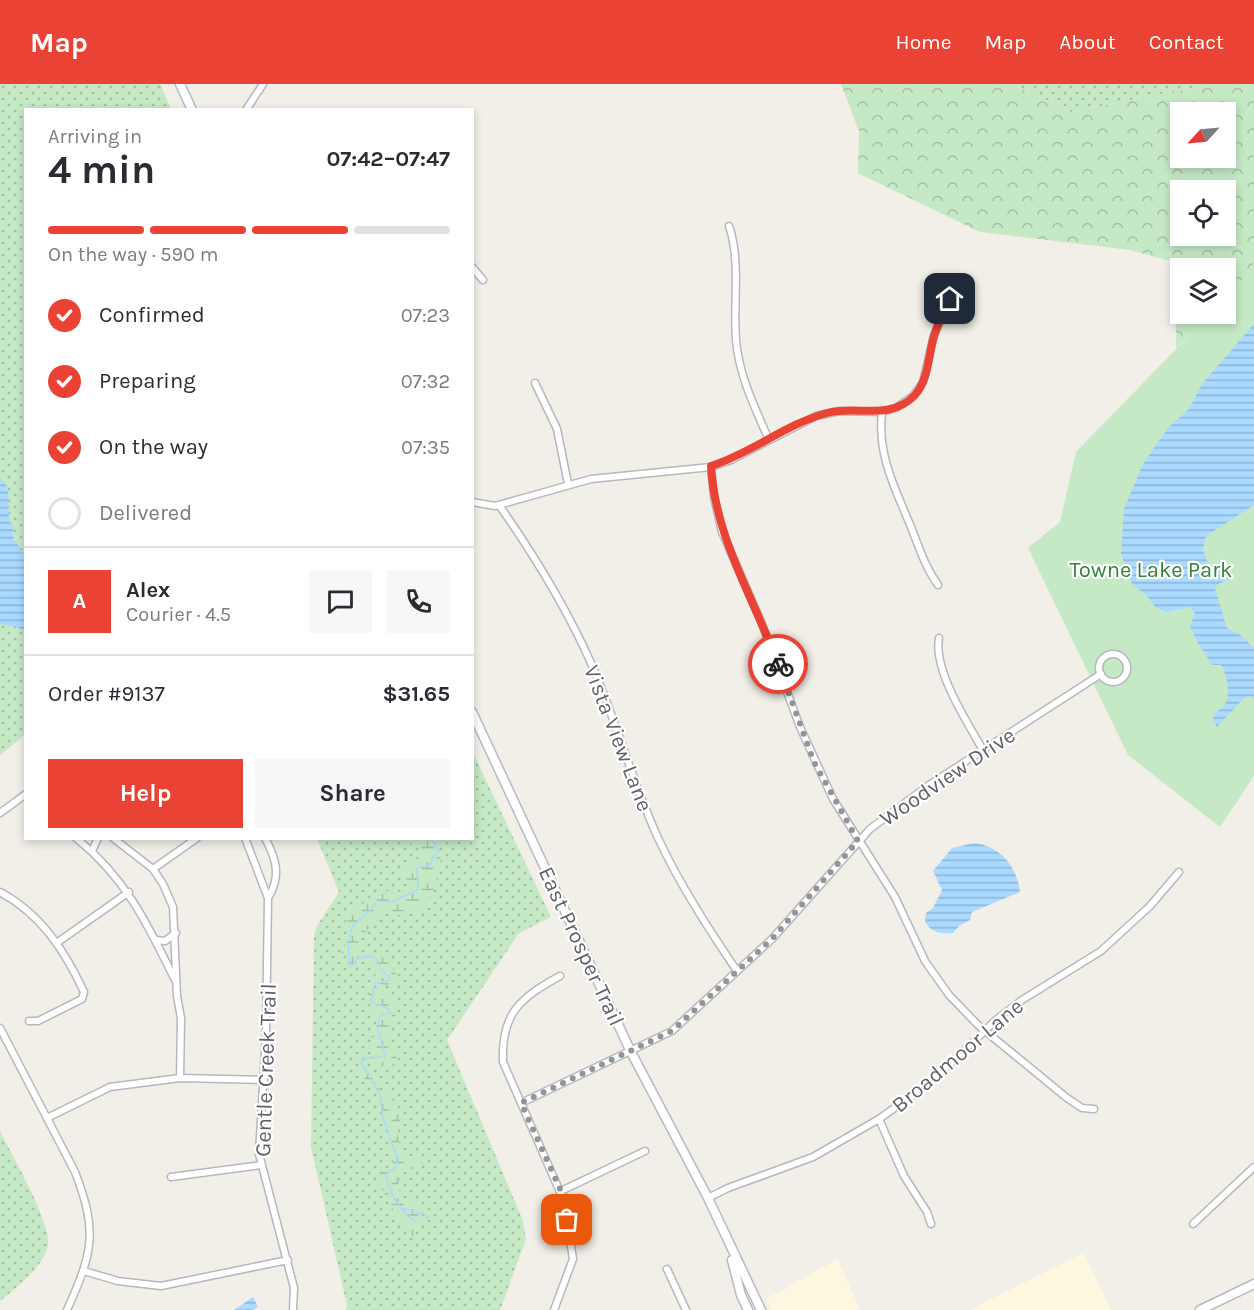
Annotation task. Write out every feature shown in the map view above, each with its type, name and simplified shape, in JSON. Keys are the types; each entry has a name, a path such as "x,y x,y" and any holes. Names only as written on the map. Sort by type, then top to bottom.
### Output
{"main road":[{"path":"180,84 191,108"},
{"name":"East Prosper Trail","path":"474,716 631,1052 708,1198 761,1310"},
{"name":"East Prosper Trail","path":"728,1242 741,1295 748,1310"},
{"path":"1200,1310 1254,1284"}],"street":[{"path":"247,108 263,84"},
{"path":"729,226 734,249 739,358 745,383 769,441"},
{"path":"474,269 483,280"},
{"path":"474,502 491,506 499,505 568,484 630,473 711,466 731,460 806,421 829,412 853,410 882,412 902,405 919,390 926,374 934,335 950,299"},
{"path":"535,383 557,429 568,484"},
{"path":"882,412 882,451 888,474 927,571 938,585"},
{"path":"711,466 718,516 729,552 762,624 814,762 858,841 895,897 932,972 956,1003 985,1031 1067,1098 1082,1108 1094,1109"},
{"name":"Vista View Lane","path":"499,505 537,560 578,634 659,838 697,910 737,972"},
{"path":"939,638 937,651 947,679 983,750"},
{"path":"1115,654 1125,661 1126,672 1118,680 1108,681 1101,674 1099,664 1105,656 1115,654"},
{"name":"Woodview Drive","path":"521,1103 672,1031 772,939 858,841 899,807 1101,674"},
{"path":"0,813 24,795"},
{"path":"78,840 92,851 129,892 156,940 176,983"},
{"path":"92,851 97,840"},
{"path":"116,840 153,869 173,907 176,933 176,983 182,1018 180,1078"},
{"path":"153,869 194,840"},
{"name":"Gentle Creek Trail","path":"246,840 268,898 264,1080 259,1154 288,1260 294,1288 293,1310"},
{"name":"Gentle Creek Trail","path":"266,840 273,852 278,874 275,886 268,898"},
{"name":"Broadmoor Lane","path":"708,1198 728,1188 813,1156 879,1119 931,1083 985,1031 1022,1000 1101,951 1150,906 1179,872"},
{"path":"0,891 36,918 58,942 84,992 82,999 39,1021 29,1022"},
{"path":"58,942 129,892"},
{"path":"156,940 165,941 176,933"},
{"path":"554,1310 573,1259 561,1191 503,1062 502,1041 507,1019 533,991 560,976"},
{"path":"0,1028 75,1172 84,1195 90,1221 91,1246 84,1271 67,1310"},
{"path":"47,1118 110,1087 180,1078 264,1080"},
{"path":"879,1119 904,1176 927,1212 931,1224"},
{"path":"561,1191 645,1150"},
{"path":"171,1177 261,1166"},
{"path":"1194,1224 1254,1167"},
{"path":"84,1271 118,1281 161,1286 288,1260"},
{"path":"667,1269 686,1310"}],"shaded area":[{"path":"1084,1253 1111,1310 969,1310"},
{"path":"838,1259 860,1310 771,1310 766,1299"}],"green space":[{"path":"0,84 160,84 171,108 24,108 24,736 0,755"},
{"path":"841,84 1013,84 1071,112 1213,84 1254,84 1254,263 1250,272 1236,287 1236,258 1170,258 1170,261 1130,250 980,232 858,173 859,131"},
{"path":"1013,84 1213,84 1071,112"},
{"name":"Towne Lake Park","path":"1254,263 1254,776 1220,827 1128,755 1028,548 1060,522 1076,452 1200,324 1236,324 1236,287 1250,272"},
{"path":"1176,324 1200,324 1176,348"},
{"path":"474,755 551,917 519,933 447,1040 523,1221 526,1239 500,1310 346,1310 347,1305 311,1147 314,936 317,926 339,892 317,840 474,840"},
{"path":"407,840 434,840 438,848 441,860 440,872 431,895 424,905 415,911 402,915 385,913 362,935 355,967 350,969 345,955 341,956 351,925 347,920 341,921 339,917 385,891 399,892 408,888 408,882 402,879 402,874 406,866 423,850"},
{"path":"367,955 387,956 399,980 387,985 376,983 375,970 366,957"},
{"path":"379,989 386,995 393,995 399,1004 390,1034 397,1059 391,1067 378,1066 371,1058 371,1038 377,1021 369,1003 369,991"},
{"path":"362,1060 382,1094 386,1090 394,1094 395,1111 401,1116 398,1132 401,1147 407,1156 419,1156 423,1165 400,1174 398,1187 403,1200 405,1198 417,1199 419,1204 420,1223 413,1236 394,1211 378,1182 393,1161 379,1096 358,1070"},
{"path":"0,1131 44,1222 48,1235 48,1246 35,1269 0,1301"}],"water":[{"path":"1254,324 1254,505 1206,536 1203,550 1210,568 1232,574 1229,580 1218,584 1215,589 1227,628 1242,636 1254,648 1254,698 1248,696 1243,699 1217,727 1213,720 1214,714 1224,705 1228,695 1228,684 1223,669 1221,665 1212,665 1197,641 1190,625 1195,614 1191,607 1166,612 1155,607 1147,596 1132,584 1121,554 1124,509 1143,464 1168,428 1189,409 1202,384"},
{"path":"0,478 8,487 9,520 13,526 14,540 24,554 24,631 17,627 0,624"},
{"path":"974,843 992,848 1006,859 1015,874 1020,892 972,912 970,920 959,926 953,933 934,931 925,922 926,913 933,908 942,890 933,871 952,848"},
{"path":"253,1297 258,1307 253,1310 234,1310"}],"waterway":[{"path":"416,1222 400,1207 389,1188 386,1174 397,1166 397,1158 382,1114 381,1097 361,1062 364,1058 385,1057 378,1025 381,1015 391,1013 387,1008 371,1002 375,983 388,981 390,978 382,971 376,958 369,956 357,959 352,966 348,946 354,925 377,901 391,902 418,890 417,868 431,864 433,857 439,852 432,840"},
{"path":"402,1208 424,1214 428,1219"}],"way so far":[{"path":"567,1220 561,1191 521,1103 655,1042 672,1031 772,939 858,841 814,762 778,664"}],"route":[{"path":"778,664 722,532 712,486 711,466 731,460 816,416 829,412 853,410 882,412 907,402 919,390 923,382 934,335 950,299"}]}
